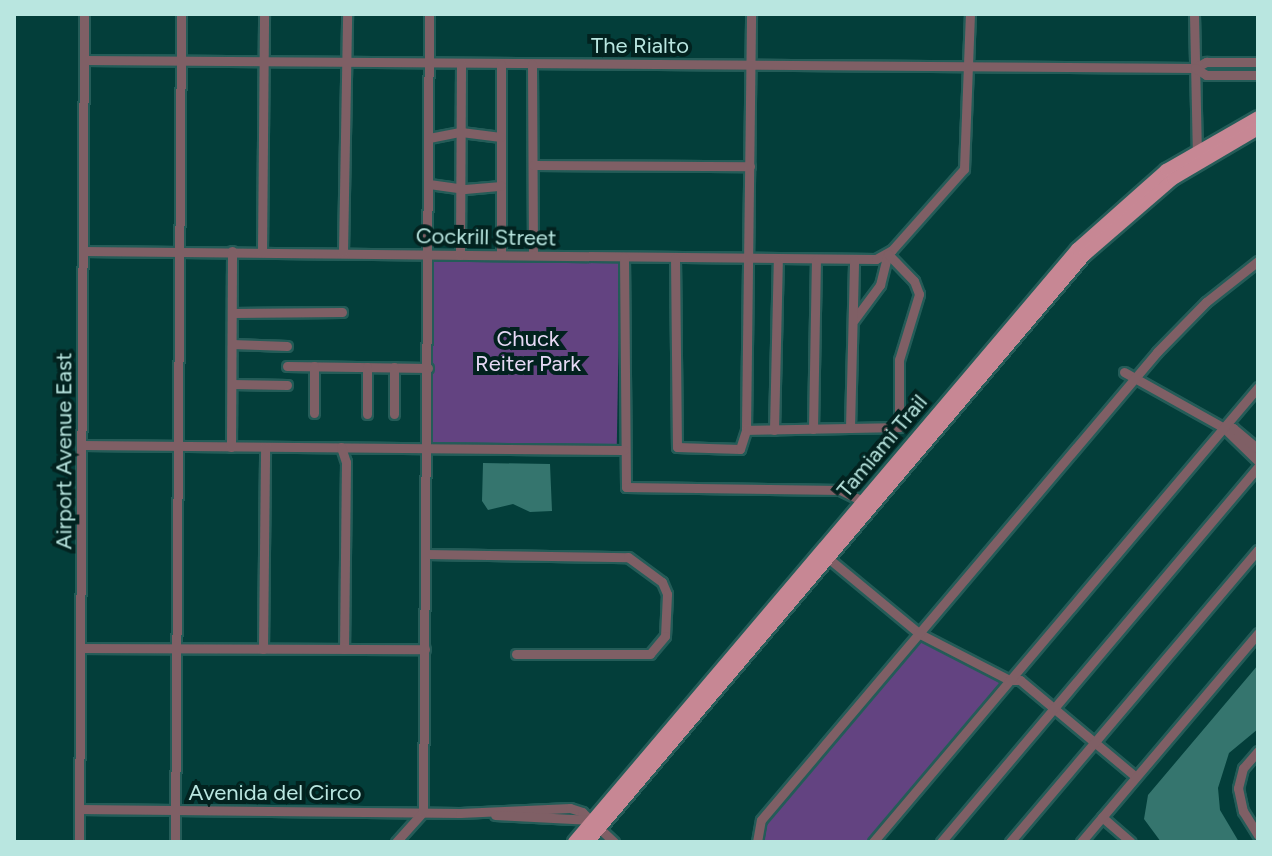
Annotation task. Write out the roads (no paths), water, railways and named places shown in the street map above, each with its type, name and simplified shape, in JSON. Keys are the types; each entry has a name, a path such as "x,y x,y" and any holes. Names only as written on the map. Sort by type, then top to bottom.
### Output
{"main road":[{"name":"Tamiami Trail","path":"588,842 595,825 1077,249 1131,198 1258,117"},
{"name":"Tamiami Trail","path":"1197,157 1258,129"},
{"name":"Tamiami Trail","path":"574,842 595,825 828,558 867,503"}],"street":[{"name":"Airport Avenue East","path":"79,842 84,14"},
{"path":"175,842 181,14"},
{"path":"262,252 264,14"},
{"path":"343,252 347,14"},
{"path":"396,842 423,812 429,14"},
{"path":"675,258 678,448 740,449 746,430 751,14"},
{"path":"854,320 880,285 888,254 964,169 970,14"},
{"path":"1194,14 1197,157"},
{"name":"The Rialto","path":"84,60 1195,68 1206,62 1258,62"},
{"path":"1229,75 1243,62"},
{"path":"460,255 461,63"},
{"path":"501,64 501,255"},
{"path":"532,64 533,255"},
{"name":"The Rialto","path":"1195,68 1206,75 1258,75"},
{"path":"429,138 461,132 501,137"},
{"path":"533,165 750,166"},
{"path":"429,184 501,186"},
{"name":"Cockrill Street","path":"83,251 778,260 854,260 888,254"},
{"path":"231,447 232,251"},
{"path":"746,430 899,427 899,360 919,294 914,281 888,254"},
{"path":"624,257 622,482 626,487 840,490 867,503"},
{"path":"774,430 778,260"},
{"path":"813,429 816,260"},
{"path":"850,428 854,260"},
{"path":"757,842 761,820 1134,380 1206,302 1258,261"},
{"path":"232,313 342,312"},
{"path":"232,344 287,346"},
{"path":"287,366 428,368"},
{"path":"314,366 314,413"},
{"path":"367,367 367,414"},
{"path":"394,367 394,414"},
{"path":"1124,372 1224,428 1258,461"},
{"path":"232,384 287,385"},
{"path":"873,842 1258,387"},
{"path":"1224,428 1233,428 1258,449"},
{"path":"82,445 624,450"},
{"path":"263,649 265,447"},
{"path":"341,447 346,462 344,649"},
{"path":"941,842 1258,467"},
{"path":"1010,842 1258,550"},
{"path":"426,554 628,557 662,582 665,636 650,654 516,654"},
{"path":"828,558 920,634 1009,680 1020,680 1136,777"},
{"path":"1081,842 1258,633"},
{"path":"80,648 425,649"},
{"path":"1258,751 1243,768 1238,788 1240,804 1258,835"},
{"name":"Avenida del Circo","path":"79,809 472,812 570,808 595,825"},
{"path":"1102,817 1131,842"},
{"path":"595,825 614,842"}],"park label":[{"name":"Chuck Reiter Park","path":"528,350"}]}
